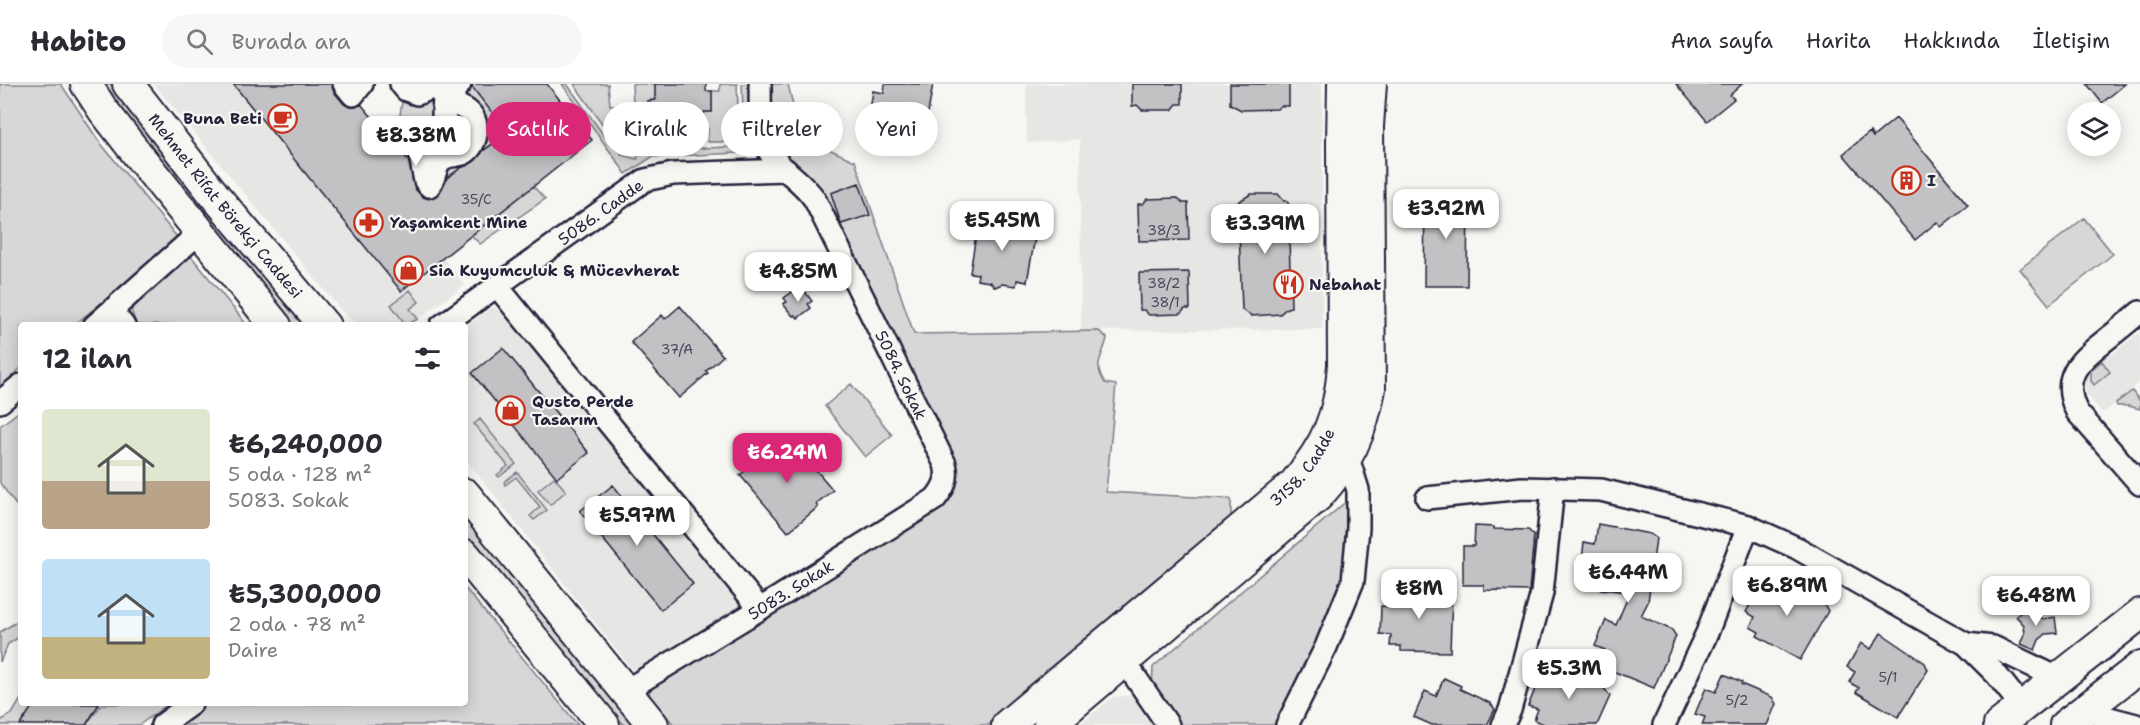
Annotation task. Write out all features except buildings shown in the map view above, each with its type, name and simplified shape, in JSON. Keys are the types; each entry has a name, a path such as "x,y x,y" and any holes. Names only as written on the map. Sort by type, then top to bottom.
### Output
{"street":[{"path":"86,84 103,110 273,322"},
{"name":"Mehmet Rifat Börekçi Caddesi","path":"128,84 216,197 322,322"},
{"path":"344,84 353,95 362,84"},
{"path":"401,84 406,90 417,94 429,89 437,89 444,97 443,115 455,144 450,153 429,156 421,161 425,181 429,186 434,180 441,160 465,153 474,143 476,136 474,118 467,110 458,106 453,98 454,90 460,84"},
{"path":"435,84 441,84"},
{"name":"5084. Sokak","path":"760,84 764,143 772,157 803,183 815,200 945,464 946,480"},
{"name":"3158. Cadde","path":"1049,725 1318,496 1337,475 1348,458 1364,417 1370,389 1356,325 1343,84"},
{"name":"3158. Cadde","path":"1007,725 1294,484 1308,468 1324,442 1335,419 1341,395 1343,365 1356,325 1371,84"},
{"name":"5086. Cadde","path":"447,322 645,180 673,174 786,170"},
{"path":"118,318 200,232"},
{"path":"497,286 760,609"},
{"path":"2140,312 2084,357 2072,376 2070,389 2077,412 2140,484"},
{"path":"0,402 18,387"},
{"path":"1287,725 1326,646 1353,580 1358,528 1358,490 1348,458"},
{"name":"5083. Sokak","path":"625,691 935,499 942,491 946,480"},
{"path":"1426,498 1522,488 1602,490 1748,526 1797,548 1966,644 1996,674 2030,701 2072,720 2136,725"},
{"path":"1503,725 1510,710 1542,593 1553,488"},
{"path":"468,498 652,725"},
{"path":"1664,725 1707,633 1748,526"},
{"path":"468,559 604,725"},
{"path":"2030,701 2140,614"},
{"path":"1966,644 1993,647 2030,701"},
{"path":"1125,662 1168,725"},
{"path":"2072,720 2140,667"},
{"path":"162,725 188,706"}],"shaded area":[{"path":"0,84 61,84 98,140 177,237 78,322 18,322 18,371 0,387"},
{"path":"100,84 115,84 207,199 196,208"},
{"path":"154,84 308,84 465,285 413,322 353,322 345,315"},
{"path":"470,84 486,104 486,148 432,189 434,180 474,143 458,106"},
{"path":"562,84 567,84 580,102 575,102"},
{"path":"574,84 608,84 610,102 603,102 603,125 591,108 591,102 587,102"},
{"path":"632,84 655,84 655,100 633,102"},
{"path":"720,84 737,84 738,102 721,102 721,142 709,142 712,91 720,91"},
{"path":"742,84 750,84 751,102 743,102"},
{"path":"767,84 788,84 792,102 768,102"},
{"path":"1026,84 1322,84 1322,329 1081,331 1080,139 1027,143"},
{"path":"429,89 455,141 417,157 408,150 407,134 399,121 403,96"},
{"path":"591,117 603,134 603,142 591,125"},
{"path":"721,147 721,154 709,154 709,148"},
{"path":"613,156 637,159 638,156 674,156 652,157 626,174"},
{"path":"786,156 843,156 855,161 914,334 1099,331 1107,338 1099,370 1105,383 1116,385 1106,492 1231,499 1231,520 989,725 674,725 650,696 649,690 652,685 945,502 956,482 957,474","holes":["859,184 869,215 841,224 831,193"]},
{"path":"533,186 545,199 480,244 471,235"},
{"path":"212,205 308,322 291,322 201,214"},
{"path":"2084,218 2113,254 2049,305 2020,269"},
{"path":"191,256 245,322 135,322 131,309"},
{"path":"410,290 419,302 410,309 418,319 404,322 391,305"},
{"path":"493,307 499,310 746,604 638,671 633,671 468,462 468,324"},
{"path":"2140,332 2140,381 2103,413 2086,394 2083,375 2086,369 2108,352 2111,355"},
{"path":"2102,361 2110,372 2094,385 2091,381 2091,370"},
{"path":"851,384 892,435 865,457 825,406"},
{"path":"2132,391 2140,401 2140,409 2117,406 2116,403"},
{"path":"18,412 18,504 16,505 0,483 0,426"},
{"path":"480,419 516,464 499,477 497,475 508,466 474,424"},
{"path":"517,472 547,510 534,520 530,516 540,507 516,477 505,485 504,482"},
{"path":"554,477 566,491 550,505 538,490"},
{"path":"1348,500 1348,543 1340,593 1288,703 1274,725 1175,725 1152,693 1153,667"},
{"path":"468,518 638,725 624,725 468,538"},
{"path":"468,592 578,725 175,725 201,706 468,706"},
{"path":"18,621 18,638 8,644 0,662 0,632"},
{"path":"1138,695 1156,725 1079,725 1113,697"},
{"path":"18,704 18,706 33,706 20,725 0,725 0,721 12,714"},
{"path":"100,706 165,706 139,725 86,725"}],"place":[{"name":"Buna Beti","path":"283,118"},
{"name":"I","path":"1906,180"},
{"name":"Yaşamkent Mine","path":"369,222"},
{"name":"Sia Kuyumculuk & Mücevherat","path":"408,270"},
{"name":"Nebahat","path":"1288,284"},
{"name":"Qusto Perde Tasarım","path":"511,410"}]}
